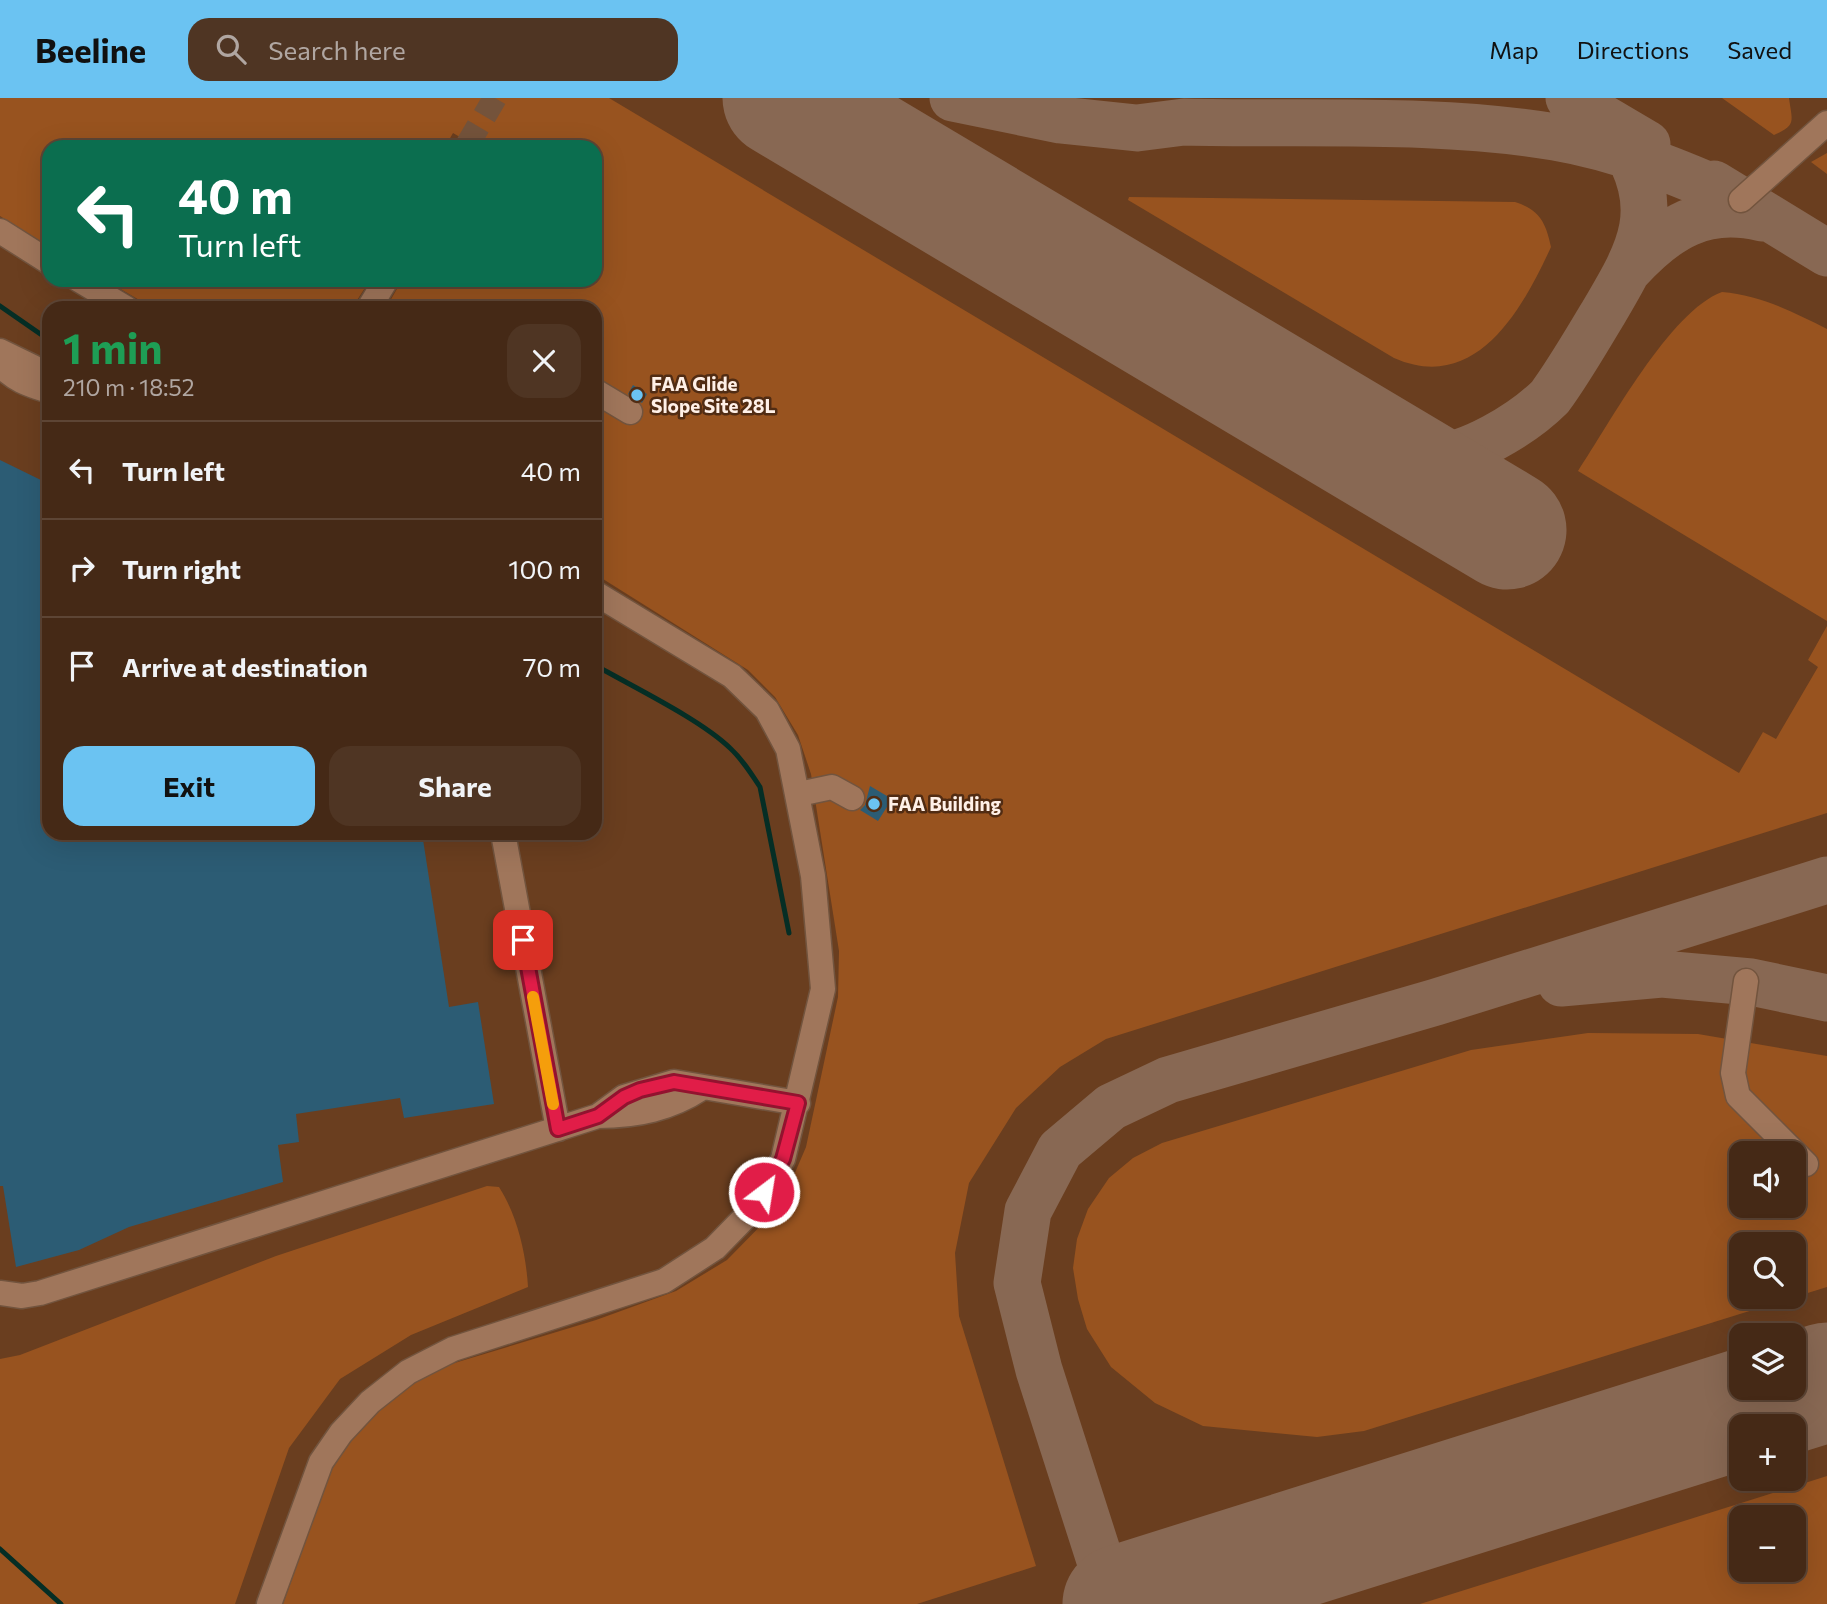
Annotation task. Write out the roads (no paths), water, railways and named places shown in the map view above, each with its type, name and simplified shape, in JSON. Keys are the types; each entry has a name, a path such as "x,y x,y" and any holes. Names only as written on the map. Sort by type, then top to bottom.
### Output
{"lane":[{"path":"1741,200 1827,123"},
{"path":"0,230 42,257"},
{"path":"91,287 114,301"},
{"path":"9,363 42,378"},
{"path":"9,363 42,386"},
{"path":"602,395 630,412"},
{"path":"269,1604 321,1462 341,1433 370,1402 408,1372 453,1349 664,1281 715,1248 754,1208 783,1159 822,989 813,876 799,794 788,749 767,710 732,676 602,597"},
{"path":"799,794 832,788 852,798"},
{"path":"504,840 558,1129"},
{"path":"1746,982 1734,1085 1738,1096 1783,1141"},
{"path":"0,1293 22,1296 40,1293 558,1129 598,1116 624,1097 640,1090 674,1082 798,1103"}],"waterway":[{"path":"0,306 42,335"},
{"path":"602,669 702,726 730,748 746,766 760,787 789,933"},
{"path":"0,1549 61,1604"}],"tunnel":[{"path":"470,140 495,98"}],"place":[{"name":"FAA Glide Slope Site 28L","path":"637,395"},
{"name":"FAA Building","path":"874,804"}]}
